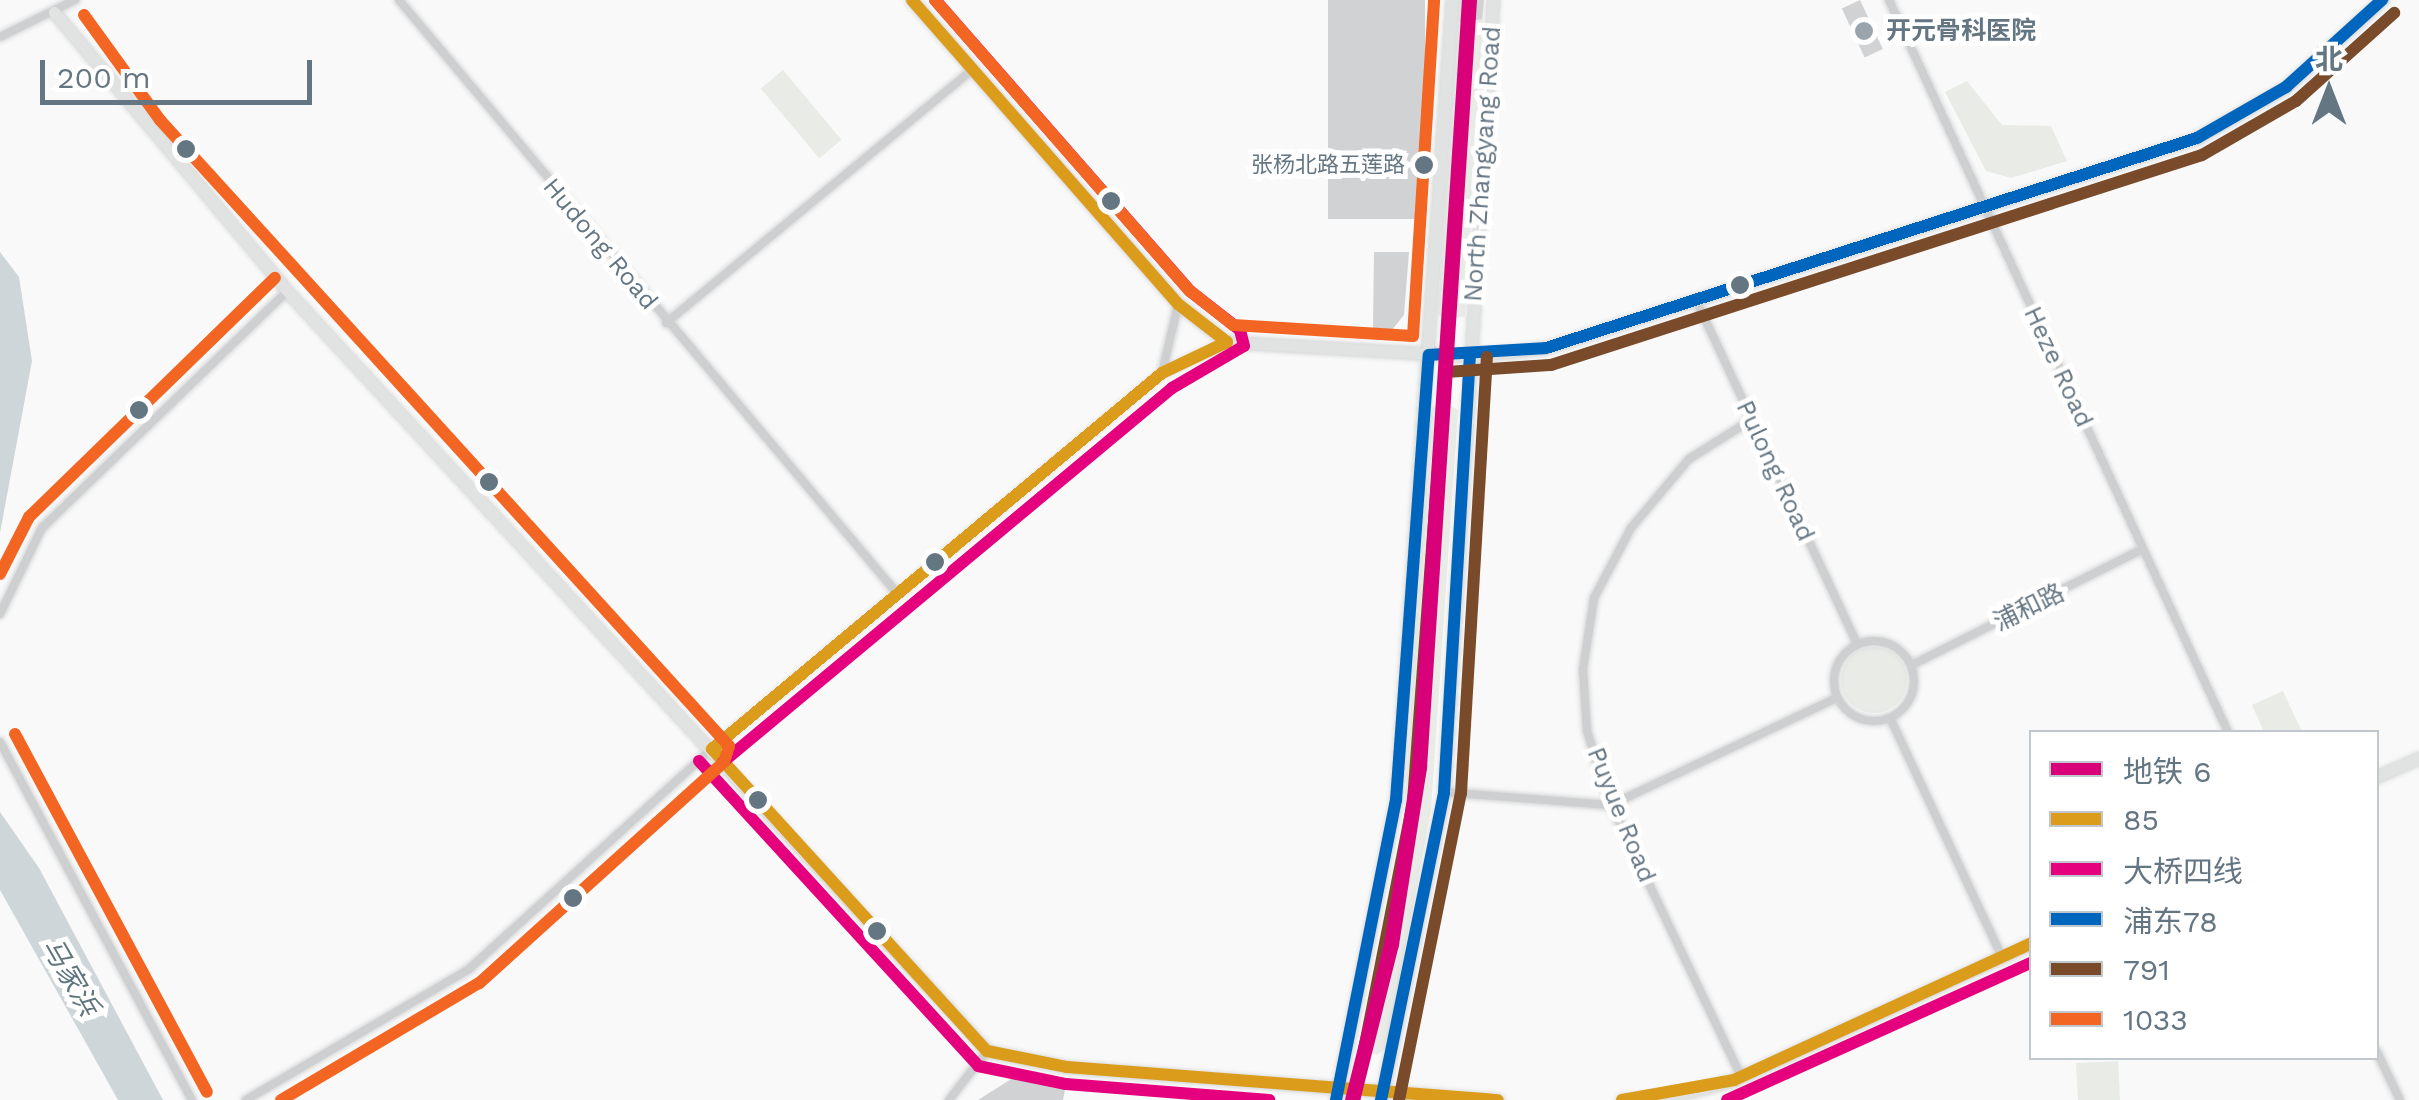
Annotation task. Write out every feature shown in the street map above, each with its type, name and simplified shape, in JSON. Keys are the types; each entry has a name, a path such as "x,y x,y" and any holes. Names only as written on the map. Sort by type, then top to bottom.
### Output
{"street":[{"path":"0,37 75,0"},
{"name":"Hudong Road","path":"399,0 666,323 969,72"},
{"path":"912,0 969,72 1178,304 1227,342"},
{"name":"North Zhangyang Road","path":"1336,1100 1396,800 1452,0"},
{"name":"North Zhangyang Road","path":"1383,1094 1444,792 1493,0"},
{"name":"Heze Road","path":"1889,0 2227,730"},
{"path":"246,1100 468,969 712,749 1162,372 1227,342 1470,356 1546,348 1984,209 2234,120 2302,74 2382,0"},
{"path":"54,12 287,291 987,1050 1067,1067 1498,1100"},
{"path":"0,614 42,528 287,291"},
{"name":"Pulong Road","path":"1696,300 1856,641"},
{"path":"1162,372 1178,304"},
{"path":"666,323 896,592"},
{"name":"Puyue Road","path":"1741,1076 1611,805 1587,731 1583,669 1594,598 1661,487 1689,458 1752,420"},
{"name":"浦和路","path":"1914,664 2143,549"},
{"path":"1444,792 1611,805 1834,699 1856,641 1870,639 1914,664 1900,715 1891,720 1868,718 1834,699"},
{"path":"1891,720 2002,957"},
{"path":"0,742 192,1100"},
{"path":"2379,776 2419,758"},
{"path":"1622,1100 1665,1099 1741,1076 2029,944"},
{"path":"949,1100 987,1050"},
{"path":"2379,1056 2400,1100"}],"shaded area":[{"path":"1459,0 1484,0 1465,316 1445,321 1438,314"},
{"path":"783,70 841,140 819,158 761,89"},
{"path":"1967,81 2002,125 2051,126 2067,161 2011,178 1986,171 1945,92"},
{"path":"1439,399 1458,410 1431,809 1387,1047 1377,1055 1367,1052 1363,1034 1404,818 1430,411"},
{"path":"1874,647 1887,649 1897,657 1905,667 1905,693 1897,703 1887,711 1874,713 1861,711 1851,703 1843,693 1841,680 1843,667 1851,657 1861,649"},
{"path":"2283,691 2301,730 2263,730 2252,705"},
{"path":"2118,1061 2120,1100 2078,1100 2076,1063"}],"water":[{"path":"0,252 19,277 32,361 0,533"},
{"name":"马家浜","path":"0,812 39,868 163,1100 118,1100 0,890"}],"building":[{"path":"1328,0 1425,0 1425,219 1328,219"},
{"path":"1461,0 1484,0 1482,19 1460,22"},
{"path":"1860,0 1883,49 1865,57 1842,8"},
{"path":"1374,252 1409,252 1404,315 1391,331 1373,330"},
{"path":"1016,1076 1066,1084 1063,1100 978,1100"}],"metro line":[{"name":"6","path":"1352,1100 1391,944 1419,767 1469,0"}],"transit line":[{"name":"85","path":"712,749 1162,373 1227,342 1178,304 912,0"},
{"name":"大桥四线","path":"723,762 1172,388 1244,346 1240,330 1190,291 935,0"},
{"name":"1033","path":"935,0 1190,291 1233,325 1413,336 1434,0"},
{"name":"浦东78","path":"1336,1100 1396,800 1429,355 1546,348 2197,138 2286,87 2382,0"},
{"name":"791","path":"1354,1100 1413,801 1445,372 1551,365 2202,155 2296,101 2394,13"},
{"name":"1033","path":"84,15 160,120 729,746 724,762 479,983 281,1100"},
{"name":"1033","path":"0,574 29,517 275,278"},
{"name":"浦东78","path":"1381,1100 1444,792 1470,356"},
{"name":"791","path":"1399,1100 1461,793 1487,357"},
{"name":"1033","path":"15,734 207,1092"},
{"name":"85","path":"712,749 987,1051 1067,1067 1498,1100"},
{"name":"大桥四线","path":"699,761 978,1066 1066,1084 1269,1100"},
{"name":"85","path":"1622,1100 1734,1080 2029,944"},
{"name":"大桥四线","path":"1727,1100 2029,963"}],"place":[{"name":"开元骨科医院","path":"1864,31"},
{"name":"张杨北路五莲路","path":"1424,165"}]}
